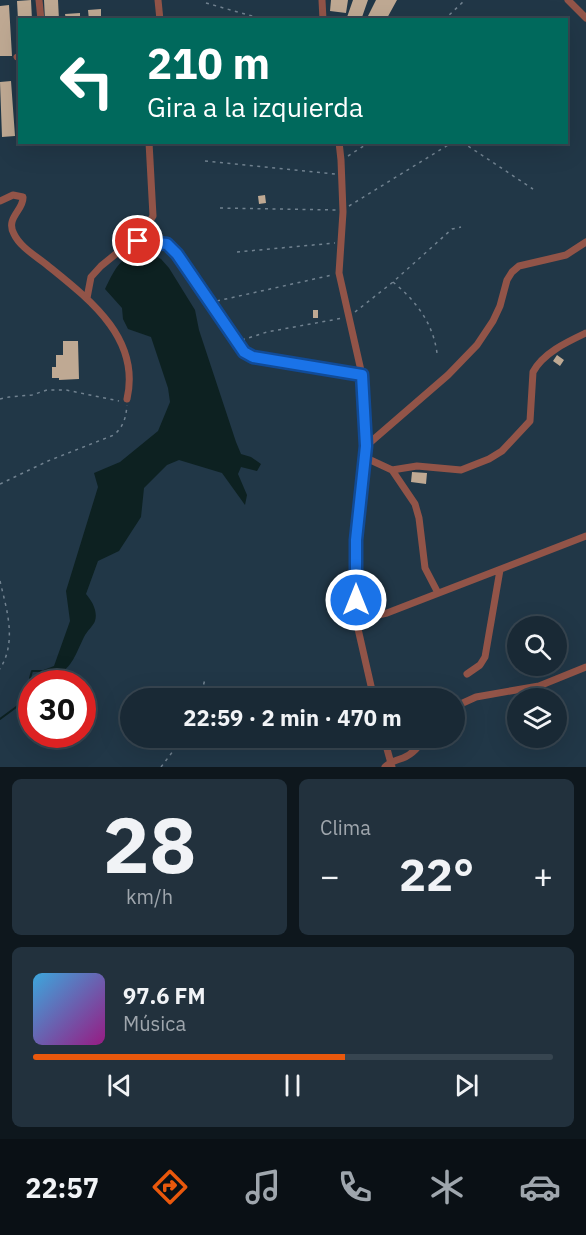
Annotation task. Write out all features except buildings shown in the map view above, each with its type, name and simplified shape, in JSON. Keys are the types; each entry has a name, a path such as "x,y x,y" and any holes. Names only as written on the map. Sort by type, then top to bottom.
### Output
{"street":[{"path":"39,0 41,18"},
{"path":"158,0 160,18"},
{"path":"322,0 323,18"},
{"path":"568,0 586,18"},
{"path":"87,298 91,277 101,266 138,241 153,216 149,144"},
{"path":"339,144 343,210 339,273 362,375 366,446 356,540 356,620 371,688"},
{"path":"0,201 13,195 23,196 23,202 12,219 14,234 24,247 87,298 112,325 119,338 129,371 130,385 127,399"},
{"path":"138,241 167,244 177,254 244,352 253,357 362,375"},
{"path":"366,446 448,375 477,345 493,321 512,272 519,266 566,255 586,242"},
{"path":"392,470 417,466 461,470 489,459 502,450 530,420 533,372 536,367 550,353 586,333"},
{"path":"364,457 392,470 415,504 425,568 438,593"},
{"path":"356,620 387,613 586,536"},
{"path":"467,674 480,665 485,657 500,570"},
{"path":"465,702 476,697 539,686 586,667"},
{"path":"386,748 389,765 415,748"}],"path":[{"path":"446,18 465,0"},
{"path":"207,3 259,18"},
{"path":"342,160 367,144"},
{"path":"220,208 343,210 450,144"},
{"path":"465,144 533,189"},
{"path":"205,160 342,175"},
{"path":"236,343 267,332 348,317 393,282 452,229 461,227"},
{"path":"237,252 340,243"},
{"path":"209,303 339,273"},
{"path":"393,282 411,297 422,312 434,335 437,352"},
{"path":"0,399 32,395 47,390 66,390 116,402 127,399 126,418 121,429 114,435 48,461 0,484"},
{"path":"0,581 8,618 10,644 7,658 0,669"},
{"path":"203,688 205,679"},
{"path":"161,767 175,748"}],"shaded area":[{"path":"146,251 161,259 195,310 199,330 241,454 261,464 257,471 241,467 238,474 247,495 245,505 222,473 179,460 167,465 144,488 141,517 119,551 98,561 86,594 95,610 95,621 70,664 64,670 44,670 54,666 70,621 66,591 98,487 94,473 120,462 158,431 170,402 168,388 151,337 128,329 123,319 122,308 105,289 120,264 137,253"}],"waterway":[{"path":"0,719 18,706"}],"route":[{"path":"138,241 167,244 177,254 244,352 253,357 362,375 366,446 356,540 356,600"}]}
